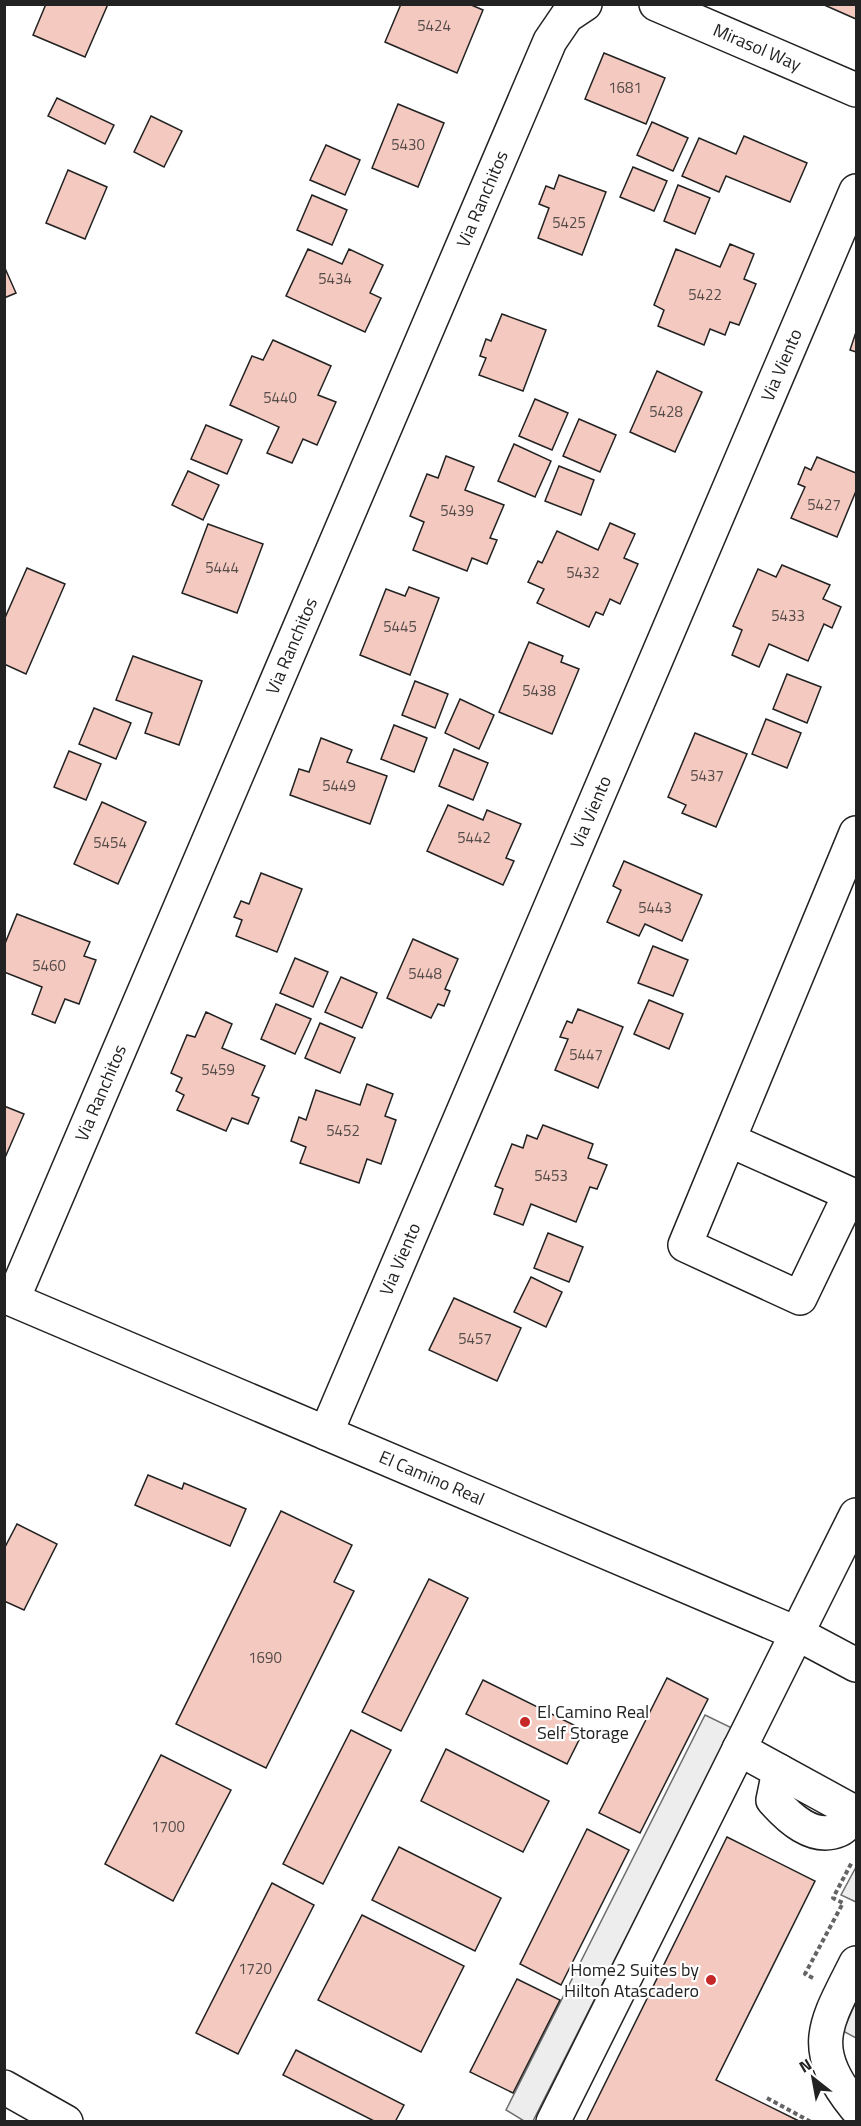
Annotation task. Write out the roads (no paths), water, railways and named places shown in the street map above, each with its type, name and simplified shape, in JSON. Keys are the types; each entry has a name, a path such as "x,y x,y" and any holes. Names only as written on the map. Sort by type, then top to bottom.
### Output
{"main road":[{"name":"Via Ranchitos","path":"9,1297 550,40 567,16 585,4"},
{"name":"Mirasol Way","path":"656,4 856,90"},
{"name":"Via Viento","path":"326,1432 856,191"},
{"path":"729,1140 850,1194 800,1298 685,1245 856,833"},
{"name":"El Camino Real","path":"9,1297 796,1633 856,1665"},
{"path":"553,2121 856,1515"},
{"path":"739,1749 856,1813"},
{"path":"856,1963 830,2015 824,2038 832,2073 856,2108"},
{"path":"4,2087 66,2121"}],"place":[{"name":"El Camino Real Self Storage","path":"525,1722"},
{"name":"Home2 Suites by Hilton Atascadero","path":"711,1980"}]}
